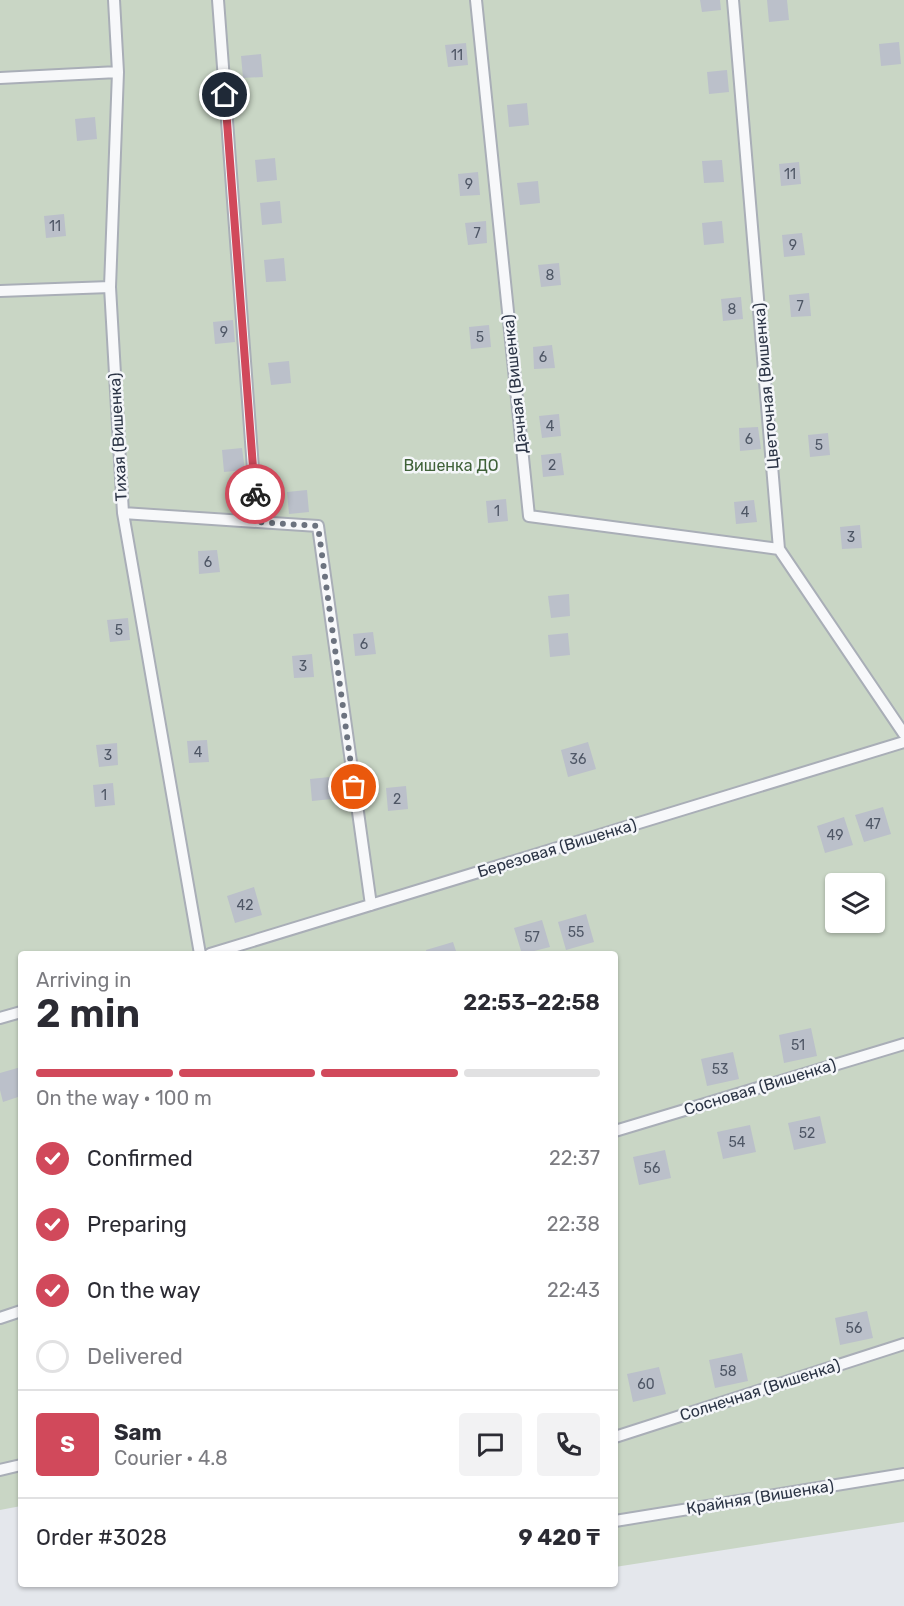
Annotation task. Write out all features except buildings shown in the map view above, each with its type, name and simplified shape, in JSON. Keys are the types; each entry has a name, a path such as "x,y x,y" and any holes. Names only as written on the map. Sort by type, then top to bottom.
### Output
{"lane":[{"name":"Тихая (Вишенка)","path":"114,0 118,72 110,287 123,513 318,526 371,905"},
{"path":"218,0 257,522"},
{"name":"Дачная (Вишенка)","path":"476,0 529,516 779,549"},
{"name":"Цветочная (Вишенка)","path":"733,0 779,549 904,734"},
{"path":"0,78 118,72"},
{"path":"0,291 110,287"},
{"path":"123,513 199,951"},
{"name":"Березовая (Вишенка)","path":"220,951 904,742"},
{"path":"0,1018 18,1013"},
{"name":"Сосновая (Вишенка)","path":"618,1130 904,1044"},
{"path":"0,1318 18,1312"},
{"name":"Солнечная (Вишенка)","path":"618,1436 904,1344"},
{"path":"0,1470 18,1466"},
{"name":"Крайняя (Вишенка)","path":"618,1521 904,1474"}],"green space":[{"name":"Вишенка ДО","path":"0,0 904,0 904,1522 618,1567 618,951 18,951 18,1507 0,1510"}],"way so far":[{"path":"255,494 257,522 318,526 354,787"}],"route":[{"path":"225,95 255,494"}]}
